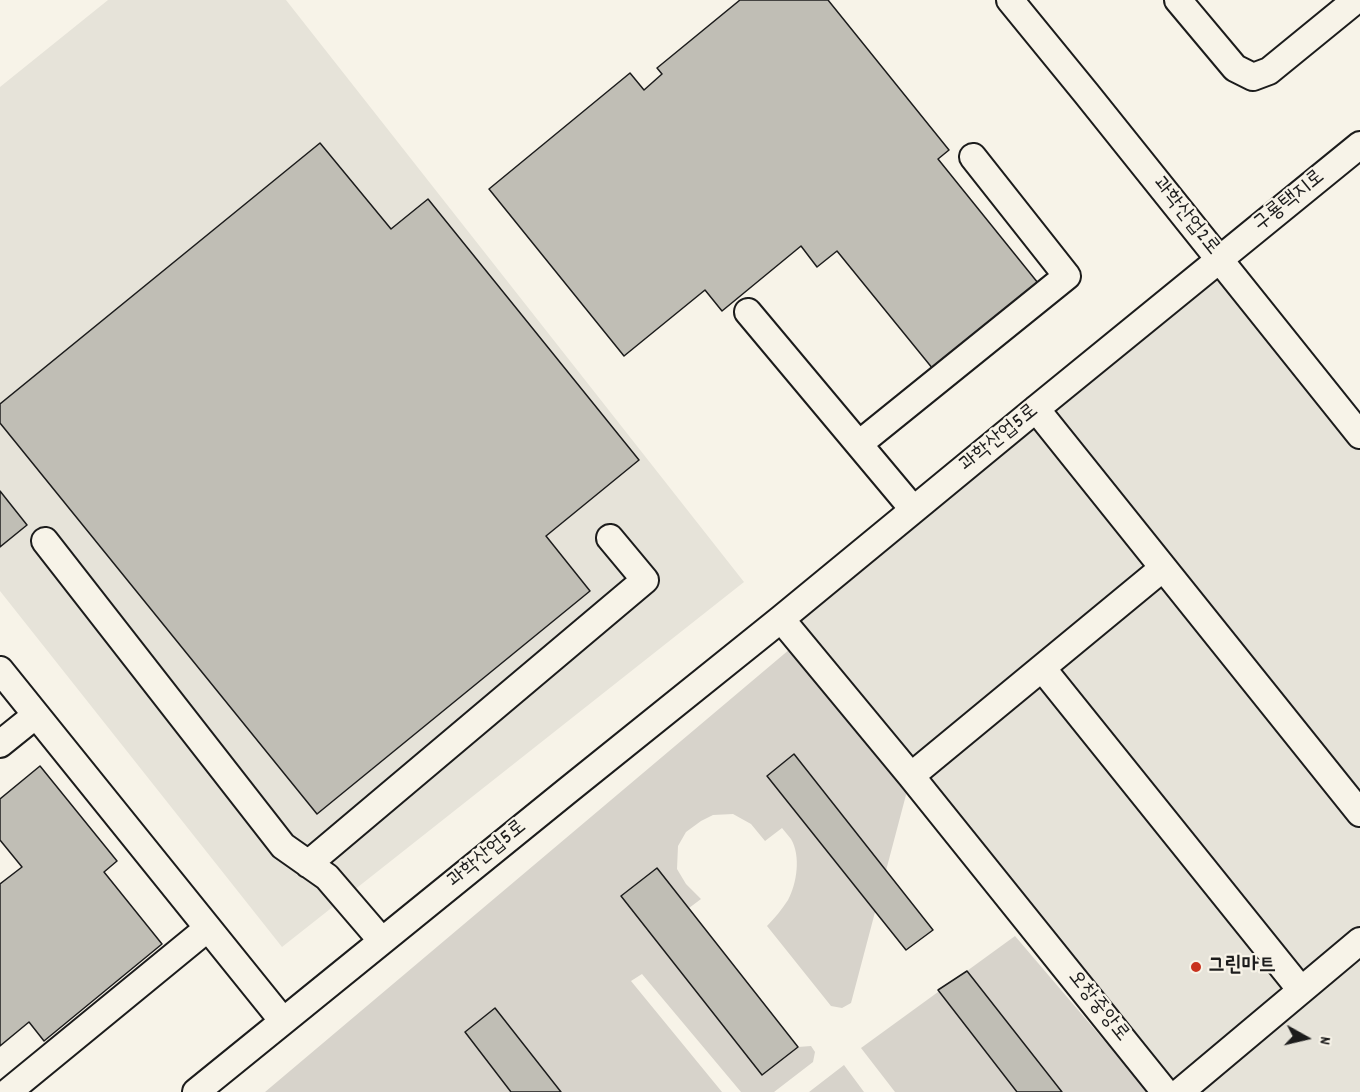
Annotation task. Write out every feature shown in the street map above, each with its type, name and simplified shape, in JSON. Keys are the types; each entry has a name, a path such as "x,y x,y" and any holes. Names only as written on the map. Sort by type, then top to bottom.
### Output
{"street":[{"name":"과학산업2로","path":"1010,0 1360,435"},
{"path":"1178,0 1235,68 1253,77 1269,71 1356,0"},
{"name":"구룡택지로","path":"1219,259 1360,145"},
{"path":"859,444 1067,276 973,157"},
{"name":"과학산업5로","path":"196,1092 781,619 1219,259"},
{"path":"748,312 913,509"},
{"path":"1036,409 1360,813"},
{"path":"308,864 645,580 610,538"},
{"path":"45,541 282,846 327,878 382,941"},
{"path":"781,619 911,776 1163,568"},
{"path":"1042,668 1301,990"},
{"path":"0,670 283,1021"},
{"path":"0,744 36,715"},
{"name":"오창중앙로","path":"911,776 1165,1092"},
{"path":"8,1092 208,928"},
{"path":"1180,1092 1360,942"}],"shaded area":[{"path":"108,0 286,0 744,582 282,947 0,591 0,87"},
{"path":"1219,259 1360,432 1360,1092 1165,1092 781,619"},
{"path":"790,649 911,776 851,1003 842,1008 831,1006 767,926 788,900 796,878 796,853 791,839 782,828 765,841 751,824 733,814 713,815 686,832 678,846 677,869 686,884 701,899 689,908 798,1047 811,1046 815,1052 813,1062 774,1092 741,1092 642,974 631,981 722,1092 265,1092"},
{"path":"1015,936 1148,1092 895,1092 861,1048"},
{"path":"844,1065 864,1092 809,1092"}],"building":[{"path":"740,0 828,0 949,150 938,159 1038,283 933,369 837,251 817,267 801,246 722,311 705,290 624,356 489,189 630,73 644,90 662,74 657,68"},
{"path":"320,143 391,229 428,199 639,460 546,536 590,591 317,814 0,423 0,404"},
{"path":"0,491 27,525 0,547"},
{"path":"794,754 933,930 906,950 767,776"},
{"path":"40,766 117,861 104,872 162,944 44,1041 29,1022 0,1046 0,884 22,867 0,840 0,799"},
{"path":"657,868 798,1047 762,1075 621,896"},
{"path":"967,971 1062,1092 1017,1092 938,990"},
{"path":"495,1008 561,1092 511,1092 465,1032"}],"place":[{"name":"그린마트","path":"1196,967"}]}
